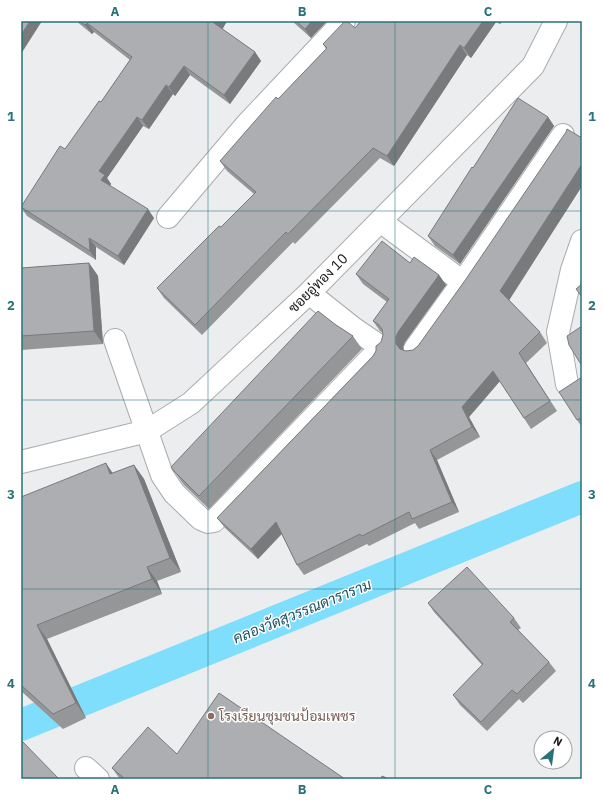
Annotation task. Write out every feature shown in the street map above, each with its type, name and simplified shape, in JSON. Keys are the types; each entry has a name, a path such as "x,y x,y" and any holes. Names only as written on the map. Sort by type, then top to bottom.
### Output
{"street":[{"path":"168,217 246,125 344,21"},
{"name":"ซอยอู่ทอง 10","path":"21,462 147,431 190,403 309,293 534,66 556,21"},
{"path":"415,349 463,282 563,135"},
{"path":"380,221 463,282"},
{"path":"567,384 558,332 572,270 582,242"},
{"path":"115,340 162,475 174,493 201,519 208,522 214,521 375,352 353,328 309,293"}],"building":[{"path":"21,21 30,21 21,35"},
{"path":"80,21 215,21 214,23 255,52 224,95 184,66 169,87 166,85 142,120 137,117 99,171 105,175 101,180 148,209 118,256 89,238 90,251 21,207 60,146 65,149 99,101 101,102 132,57 87,23 85,25"},
{"path":"296,21 312,21 305,29"},
{"path":"345,21 355,28 361,21 483,21 464,48 460,45 387,156 373,148 288,234 286,232 195,325 157,288 219,226 221,227 256,192 220,161 276,97 278,99 327,48 323,44"},
{"path":"518,98 548,117 453,255 428,236"},
{"path":"567,129 582,138 582,164 500,291 540,332 519,353 550,401 524,418 493,371 462,407 472,427 430,450 452,502 412,519 409,512 362,536 360,534 297,565 276,522 251,549 217,518 373,356 376,351 376,346 381,342 383,335 382,329 373,321 389,299 356,274 382,241 410,263 414,257 439,275 398,332 396,337 396,344 400,349 406,351 413,350 418,346 466,279"},
{"path":"89,263 94,331 21,336 21,268"},
{"path":"582,284 582,297 576,289"},
{"path":"318,311 353,336 199,496 171,467"},
{"path":"582,326 582,366 569,345 567,336"},
{"path":"582,377 582,417 577,420 559,392"},
{"path":"106,463 110,474 134,465 170,558 147,567 152,579 37,625 76,703 53,714 21,685 21,497"},
{"path":"467,567 514,618 510,622 549,662 517,694 512,690 481,722 453,695 483,664 428,603"},
{"path":"219,693 345,779 125,779 112,768 148,727 177,754"},
{"path":"21,740 59,779 21,779"},
{"path":"382,776 389,779 381,779"}],"waterway":[{"name":"คลองวัดสุวรรณดาราราม","path":"21,725 582,497"}],"place":[{"name":"โรงเรียนชุมชนป้อมเพชร","path":"211,716"}]}
